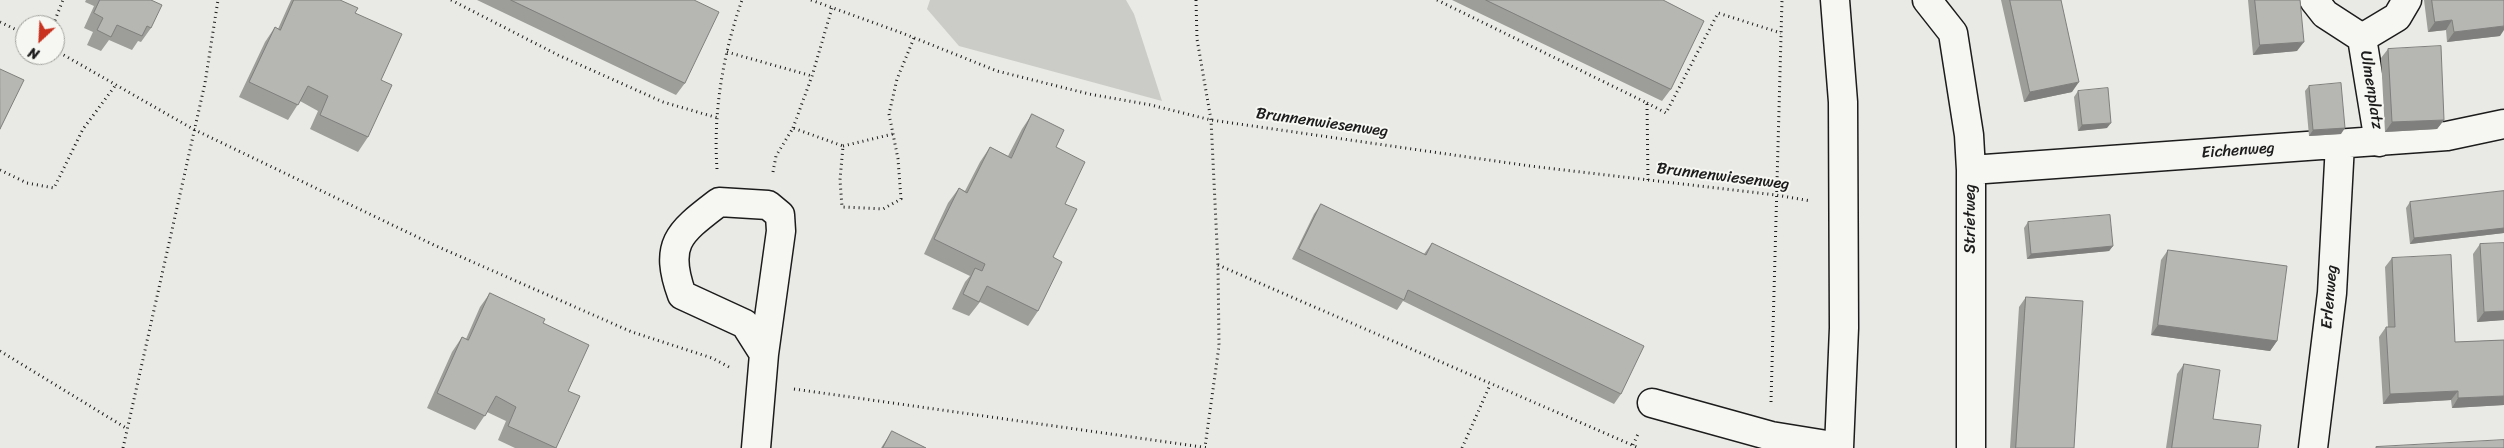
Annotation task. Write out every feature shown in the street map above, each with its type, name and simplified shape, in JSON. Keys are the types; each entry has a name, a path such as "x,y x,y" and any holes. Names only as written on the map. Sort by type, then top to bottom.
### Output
{"street":[{"path":"1652,403 1771,436 1839,448 1844,328 1844,207 1843,102 1835,0"},
{"name":"Strietweg","path":"1927,0 1954,33 1969,136 1971,170 1971,448"},
{"name":"Ulmenplatz","path":"2314,0 2325,14 2362,38 2379,142"},
{"name":"Ulmenplatz","path":"2362,38 2397,17 2406,0"},
{"name":"Eichenweg","path":"1971,170 2379,142 2447,136 2504,124"},
{"name":"Erlenweg","path":"2312,448 2332,293 2340,144"},
{"path":"756,448 764,354 781,231 780,215 768,205 719,202 688,226 675,244 674,272 682,295 744,324 764,354"}],"path":[{"path":"57,15 63,0"},
{"path":"123,448 193,129 205,83 218,0"},
{"path":"451,0 558,55 654,98 718,118"},
{"path":"719,202 716,147 719,90 727,52 742,0"},
{"name":"Brunnenwiesenweg","path":"811,0 997,71 1089,94 1151,105 1212,120 1530,166 1776,195 1844,207"},
{"path":"65,56 193,129 443,249 632,332 712,358 761,384 1206,447 1219,346 1218,265 1212,120 1197,38 1196,0"},
{"path":"1437,0 1666,113 1718,13 1781,33"},
{"path":"1771,436 1782,0"},
{"path":"776,156 793,128 812,76 832,8"},
{"path":"0,22 15,29"},
{"path":"843,146 840,180 842,208 883,209 901,199 889,114 896,79 914,38"},
{"path":"727,52 812,76"},
{"path":"0,170 27,183 54,188 83,129 115,86"},
{"path":"1647,103 1648,180"},
{"path":"793,128 843,146 893,134"},
{"path":"1218,265 1490,385 1639,448"},
{"path":"0,351 126,428"},
{"path":"1462,448 1490,385"}],"shaded area":[{"path":"930,0 1126,0 1134,14 1162,101 959,46 927,9"}],"building":[{"path":"100,0 151,0 162,5 151,28 147,26 142,36 117,25 111,37 97,30 103,18 94,13"},
{"path":"294,0 340,0 358,8 355,13 402,34 381,80 392,85 368,137 320,115 328,96 308,86 298,105 249,82 275,27 280,30"},
{"path":"511,0 694,0 719,12 685,83"},
{"path":"1486,0 1663,0 1704,21 1671,89"},
{"path":"2010,0 2061,0 2079,82 2030,92"},
{"path":"2255,0 2300,0 2304,42 2260,45"},
{"path":"2432,0 2504,0 2504,26 2454,32 2452,20 2435,22"},
{"path":"2441,46 2444,120 2392,122 2388,49"},
{"path":"0,69 24,80 0,129"},
{"path":"2341,83 2345,128 2313,130 2309,86"},
{"path":"2108,88 2111,123 2082,125 2078,91"},
{"path":"1032,114 1064,130 1056,147 1085,162 1065,204 1077,209 1053,257 1062,262 1038,311 987,286 979,302 963,294 975,268 982,271 985,264 934,239 959,188 967,193 990,147 1011,158"},
{"path":"2504,191 2504,228 2414,238 2410,202"},
{"path":"1321,204 1426,255 1432,243 1644,346 1621,394 1408,290 1404,300 1299,249"},
{"path":"2110,215 2113,246 2031,254 2028,222"},
{"path":"2504,243 2504,311 2484,312 2480,244"},
{"path":"2168,250 2287,266 2277,341 2158,325"},
{"path":"2451,255 2455,342 2504,340 2504,396 2458,398 2458,391 2390,394 2386,327 2395,327 2392,258"},
{"path":"490,293 545,319 543,323 589,345 568,391 580,396 556,448 508,426 516,407 496,396 485,416 437,393 462,337 468,340"},
{"path":"2026,297 2083,301 2074,448 2016,448"},
{"path":"2184,364 2220,370 2213,419 2261,425 2258,448 2172,448"},
{"path":"892,431 926,448 883,448"},
{"path":"2504,440 2504,448 2376,448 2376,447"}]}
